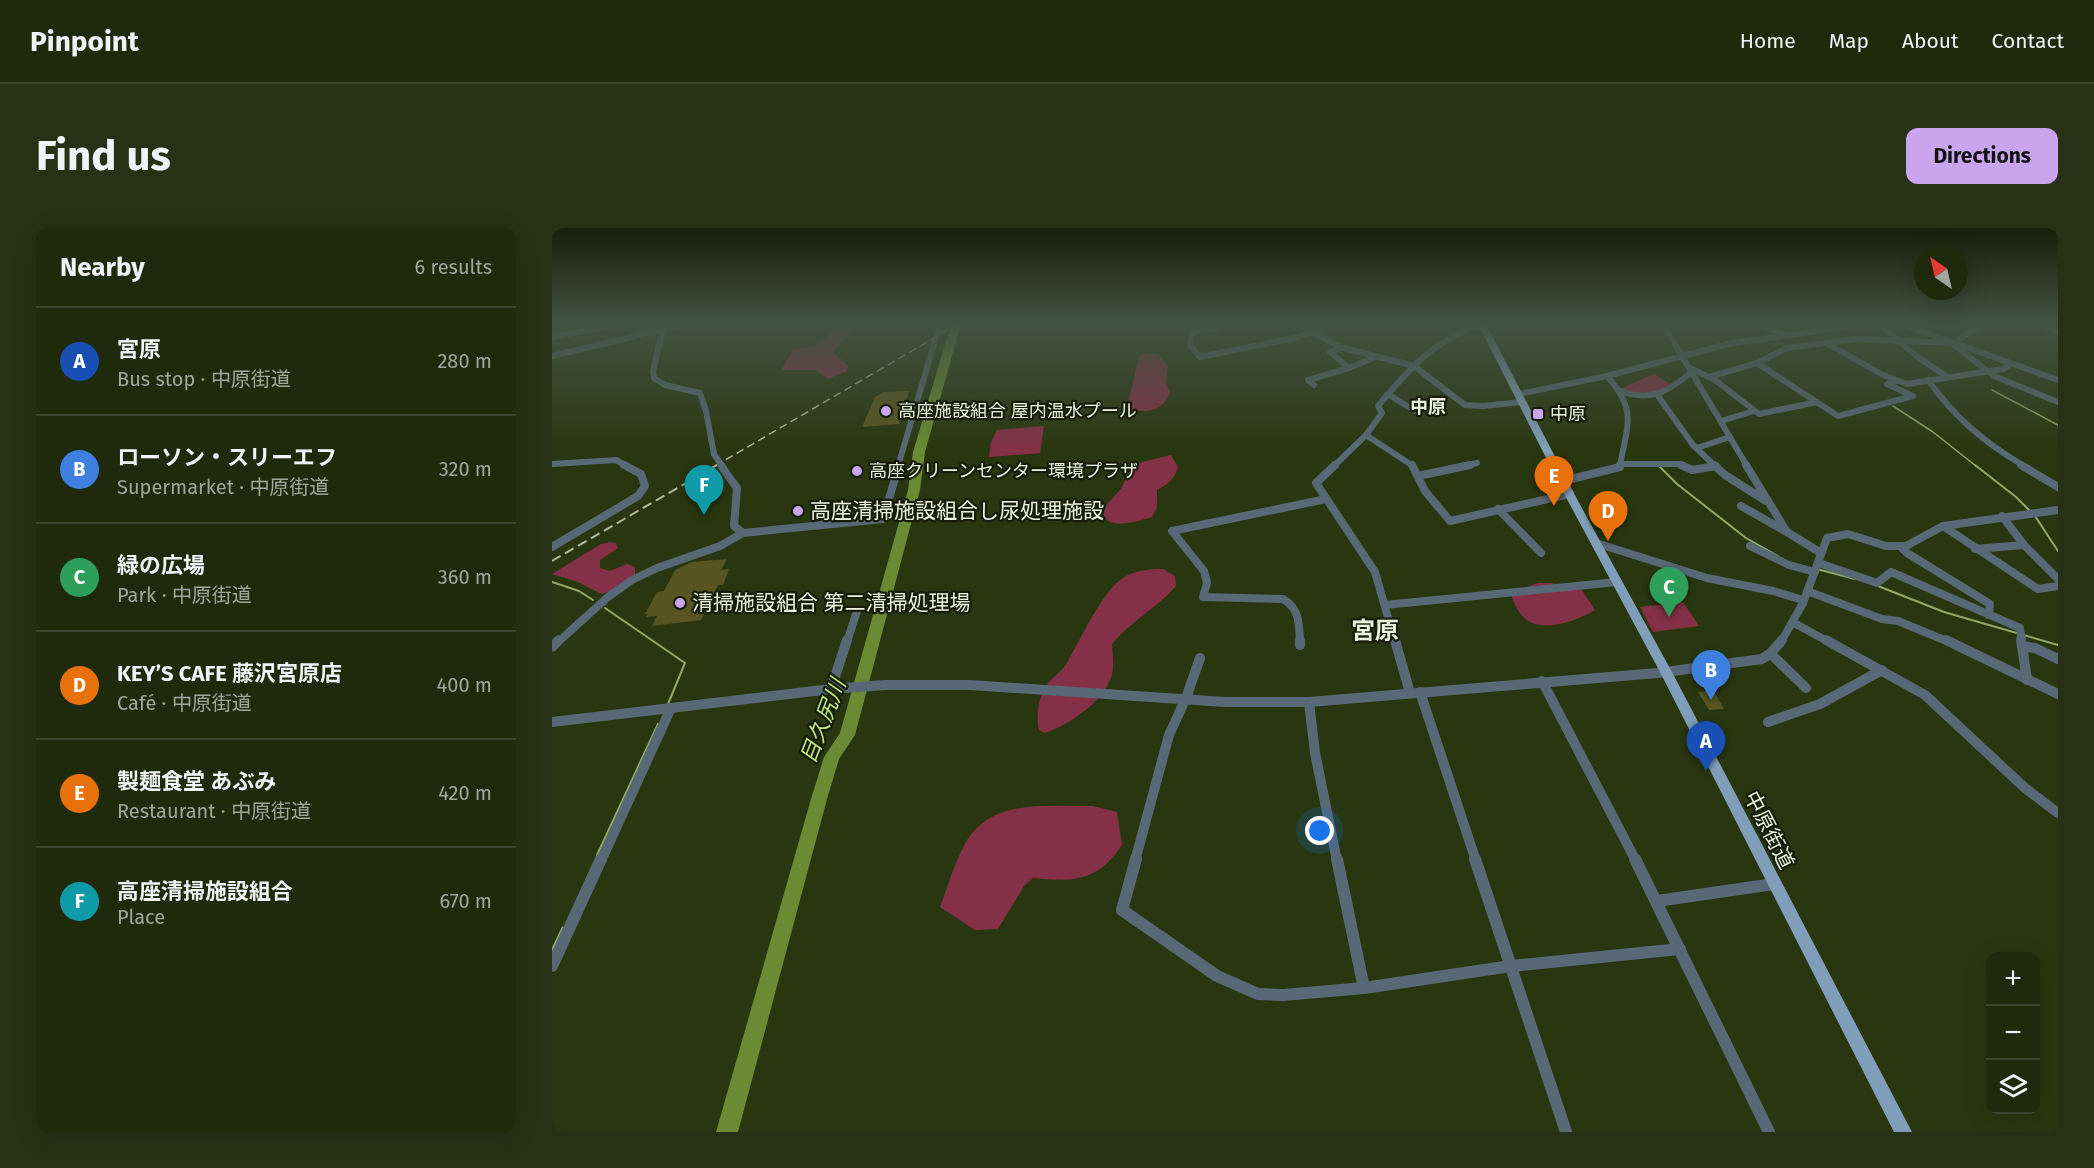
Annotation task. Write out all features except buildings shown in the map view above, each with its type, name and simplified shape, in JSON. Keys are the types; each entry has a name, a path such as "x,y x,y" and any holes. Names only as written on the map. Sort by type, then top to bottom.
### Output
{"main road":[{"name":"中原街道","path":"1504,366 1666,672 1903,1132"}],"street":[{"path":"654,366 654,378 665,386 692,389 700,393 706,411 714,454 738,488 734,526 743,533"},
{"path":"552,648 633,580 658,567 723,544 743,533 883,519 928,366"},
{"path":"1314,385 1308,380 1353,366"},
{"path":"1414,366 1465,405 1483,406 1644,366"},
{"path":"1414,366 1378,406 1382,413 1366,435 1316,483 1375,572 1566,1132"},
{"path":"1689,366 1787,532"},
{"path":"1709,376 1745,366"},
{"path":"1763,366 1838,416 1913,396 1887,384 1897,381"},
{"path":"1869,366 1907,384 1946,376 2002,369 2007,366"},
{"path":"1932,366 1946,376"},
{"path":"1981,366 2003,380 2058,402"},
{"path":"2017,366 2058,380 2042,395"},
{"path":"1691,370 1709,376 1759,414 1817,402"},
{"path":"1607,376 1620,390 1636,397 1658,396 1691,370"},
{"path":"1928,380 1941,399 1972,431 2058,487"},
{"path":"1563,481 1620,467 1629,420 1628,411 1619,395 1620,390"},
{"path":"1388,394 1415,411"},
{"path":"1658,396 1697,448 1725,475 1769,503"},
{"path":"1721,421 1754,411"},
{"path":"1366,435 1412,464 1425,491 1450,521 1570,494"},
{"path":"1697,448 1730,437"},
{"path":"552,464 616,459 641,474 645,486 639,496 552,547"},
{"path":"1418,476 1477,463"},
{"path":"1620,464 1680,464 1692,470 1716,466"},
{"path":"1300,645 1299,615 1292,603 1283,599 1203,597 1207,583 1204,571 1172,531 1326,499"},
{"path":"1741,506 1821,553"},
{"path":"1498,509 1541,553"},
{"path":"552,722 870,686 970,685 1265,703 1309,702 1666,672 1762,659 1772,655 1794,623 1827,538 1839,534 1855,535 1901,547 1909,545 1930,530 1943,525 2058,510"},
{"path":"2002,516 2024,545 2058,579"},
{"path":"1943,525 1975,549 2038,589 2058,586"},
{"path":"1596,543 1707,578 1805,596 1882,619 1898,621 1934,635 2058,694"},
{"path":"1975,549 2024,545"},
{"path":"1750,546 1789,565 1817,568 1877,583 1891,572 2020,628 2027,680"},
{"path":"1901,547 1906,553 1990,604 1989,615"},
{"path":"1385,605 1617,582"},
{"path":"833,689 857,611"},
{"path":"1794,623 1925,695 2025,788 2058,813"},
{"path":"2022,646 2035,648 2058,659"},
{"path":"1772,655 1806,688"},
{"path":"1200,658 1186,698 1169,735 1122,910 1217,976 1258,994 1283,995 1364,988 1511,966 1680,949"},
{"path":"1768,722 1820,704 1882,670"},
{"path":"1542,681 1587,762 1657,901 1769,1132"},
{"path":"1309,702 1316,753 1364,988"},
{"path":"552,966 671,708"},
{"path":"1657,901 1774,884"}],"shaded area":[{"path":"783,366 848,366 847,371 829,379 815,370 781,370"},
{"path":"1137,366 1168,366 1166,383 1170,393 1159,407 1143,411 1130,409 1128,404"},
{"path":"1654,374 1672,385 1652,396 1620,389"},
{"path":"1044,426 1040,453 989,457 991,442 997,430"},
{"path":"1171,455 1178,467 1170,481 1157,490 1157,507 1152,517 1119,524 1103,516 1106,505 1121,489 1128,474 1139,463"},
{"path":"616,543 618,548 600,560 600,568 610,571 627,564 635,567 635,576 615,590 601,594 578,582 552,574 601,544"},
{"path":"1163,569 1175,576 1176,586 1112,644 1113,668 1111,679 1105,689 1088,708 1066,724 1045,733 1039,730 1038,707 1043,691 1065,666 1107,594 1123,578 1132,573"},
{"path":"1538,583 1581,589 1595,610 1565,623 1543,625 1533,623 1525,619 1518,610 1512,592"},
{"path":"1683,602 1699,626 1653,632 1640,607"},
{"path":"1093,806 1117,812 1122,845 1113,857 1094,873 1084,877 1061,880 1033,878 1024,886 998,929 975,930 940,907 966,842 977,828 991,818 1006,811 1023,808"}],"waterway":[{"name":"目久尻川","path":"727,1132 819,799 832,757 847,735 860,690 914,490 919,452 945,366"},
{"path":"1992,390 2058,425"},
{"path":"1893,406 1933,432 1976,466"},
{"path":"1975,465 2016,497 2031,512"},
{"path":"1659,466 1677,484 1746,538 1778,556"},
{"path":"2035,516 2058,551"},
{"path":"1817,569 1855,579"},
{"path":"552,582 579,591 593,600"},
{"path":"1878,586 1944,612 2058,645"},
{"path":"605,608 685,663 668,704"},
{"path":"597,855 658,724"},
{"path":"552,951 563,928"}],"railway":[{"path":"715,466 886,366"},
{"path":"552,561 717,465"}],"place":[{"name":"高座施設組合 屋内温水プール","path":"886,411"},
{"name":"中原","path":"1538,414"},
{"name":"高座クリーンセンター環境プラザ","path":"857,471"},
{"name":"製麺食堂 あぶみ","path":"1554,506"},
{"name":"高座清掃施設組合し尿処理施設","path":"798,511"},
{"name":"高座清掃施設組合","path":"704,515"},
{"name":"KEY’S CAFE 藤沢宮原店","path":"1608,541"},
{"name":"清掃施設組合 第二清掃処理場","path":"680,603"},
{"name":"緑の広場","path":"1669,617"},
{"name":"ローソン・スリーエフ","path":"1711,700"},
{"name":"宮原","path":"1706,771"}],"district":[{"name":"中原","path":"1428,407"},
{"name":"宮原","path":"1375,631"}]}
